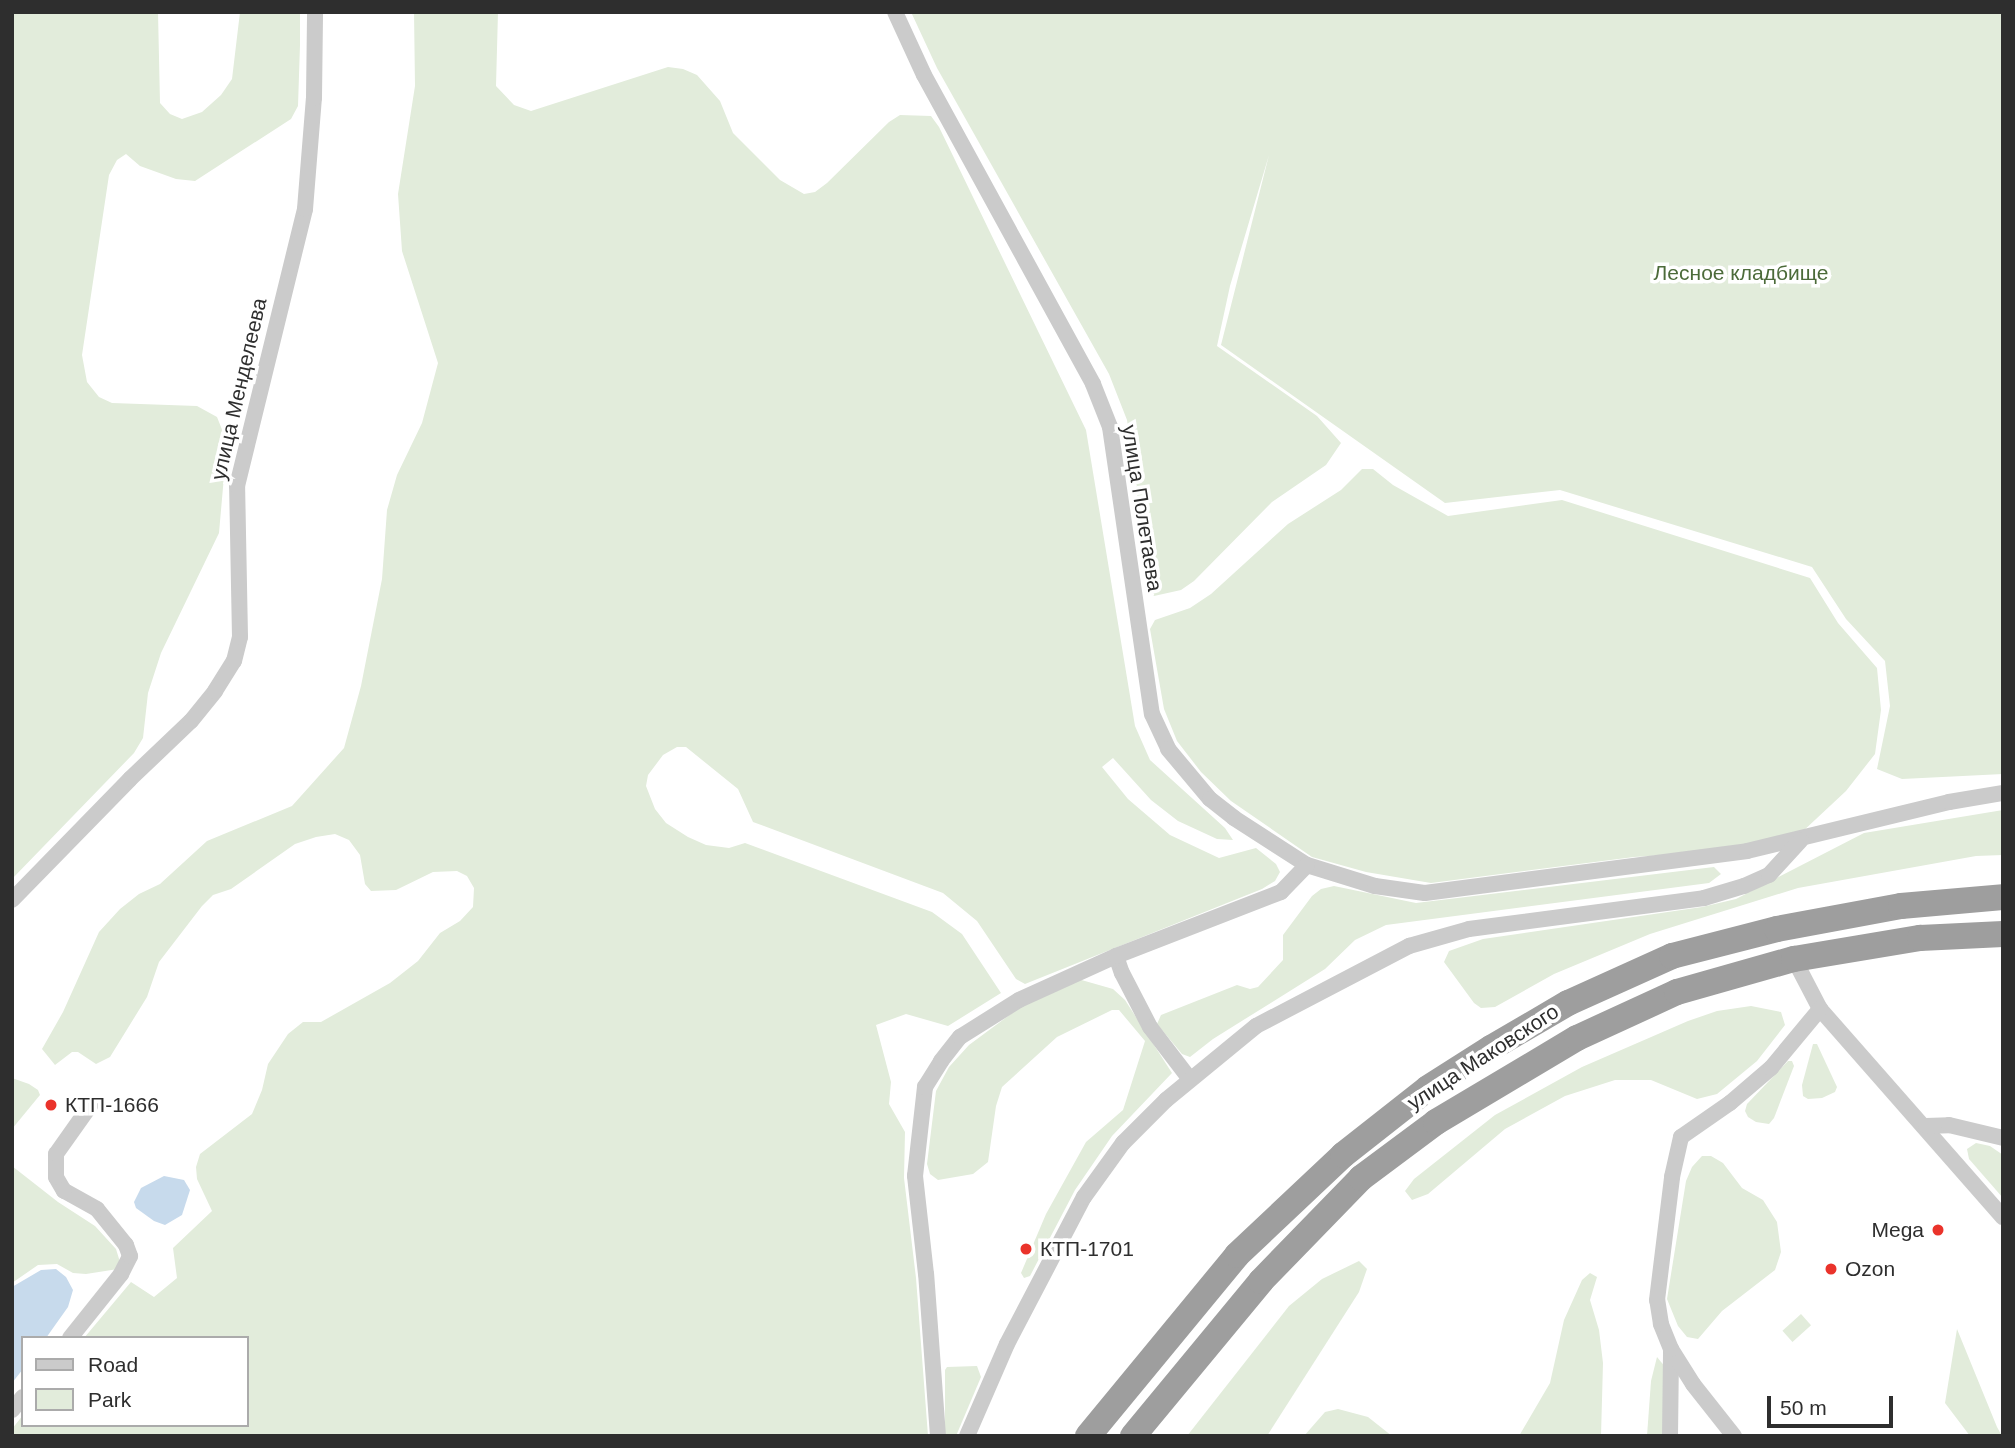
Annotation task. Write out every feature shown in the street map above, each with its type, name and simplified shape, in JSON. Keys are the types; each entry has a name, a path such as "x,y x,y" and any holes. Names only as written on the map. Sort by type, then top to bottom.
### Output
{"highway":[{"name":"улица Маковского","path":"1088,1436 1237,1255 1343,1155 1428,1088 1491,1048 1568,1003 1672,956 1777,929 1900,906 2003,897"},
{"name":"улица Маковского","path":"1133,1436 1261,1280 1307,1230 1361,1178 1437,1122 1577,1038 1677,992 1794,959 1920,939 2003,934"}],"street":[{"name":"улица Менделеева","path":"12,900 130,779 191,721 234,661 240,637 237,486 305,209 314,98 315,12"},
{"name":"улица Полетаева","path":"895,12 924,75 1093,384 1110,427 1152,714 1168,749 1218,805 1307,865 1375,886 1424,893 1747,851 1949,802 2003,793"},
{"path":"967,1436 1007,1344 1084,1197 1123,1143 1189,1078 1278,1012 1409,946 1469,929 1704,898 1744,886 1769,875 1801,840"},
{"path":"938,1436 926,1274 915,1176 925,1087 960,1037 1019,1000 1116,956 1281,892 1307,865"},
{"path":"1116,956 1126,983 1150,1027 1189,1078"},
{"path":"1794,959 1820,1009 1926,1126 2003,1217"},
{"path":"1734,1436 1671,1349 1661,1325 1657,1300 1672,1177 1681,1137 1730,1103 1771,1068 1820,1009"},
{"path":"72,1336 121,1274 130,1256 127,1245 97,1209 64,1191 55,1177 56,1154 90,1107"},
{"path":"1926,1126 1949,1125 2003,1138"},
{"path":"1670,1436 1671,1349"}],"green space":[{"path":"12,12 158,12 160,103 170,114 182,119 202,112 221,95 232,79 240,12 300,12 300,45 298,106 291,119 195,181 176,179 140,166 126,154 117,160 109,175 82,355 87,382 99,397 112,403 197,406 217,417 227,442 219,533 161,653 148,693 143,738 134,753 12,879"},
{"path":"414,12 498,12 496,86 514,105 531,111 668,67 683,69 697,75 720,101 733,133 780,180 804,194 815,192 827,183 889,122 900,115 931,116 939,127 1086,430 1135,726 1150,760 1225,828 1233,840 1217,839 1178,821 1151,800 1113,758 1102,767 1128,799 1170,835 1219,858 1256,848 1276,864 1280,872 1275,881 1262,889 1025,984 1016,979 977,921 943,893 753,822 738,789 686,747 677,747 663,755 648,775 646,786 655,809 666,823 688,837 706,845 729,848 745,843 932,912 962,934 1001,993 948,1026 906,1014 876,1025 891,1082 889,1104 905,1132 904,1178 916,1278 928,1436 12,1436 12,1429 21,1418 21,1427 248,1427 248,1336 86,1336 131,1282 154,1297 177,1278 173,1248 212,1211 197,1179 196,1167 200,1154 252,1114 262,1090 268,1064 288,1034 303,1022 321,1022 390,983 418,961 440,933 460,921 473,907 474,888 467,876 457,871 433,872 396,890 371,891 365,884 360,855 349,840 335,834 316,837 295,844 231,889 213,895 202,906 159,962 147,997 110,1057 96,1064 78,1052 72,1052 55,1065 42,1049 63,1012 99,932 120,909 139,894 160,884 207,841 292,806 344,748 361,686 382,579 387,510 397,475 422,423 438,363 402,251 398,194 415,86"},
{"name":"Лесное кладбище","path":"911,12 2003,12 2003,774 1902,779 1877,769 1890,706 1885,661 1846,619 1812,567 1560,490 1445,503 1221,345 1269,155 1230,286 1217,346 1317,416 1341,443 1326,465 1272,502 1194,581 1181,590 1154,596 1150,590 1127,420 1109,374 937,68"},
{"path":"1362,469 1373,469 1393,485 1448,516 1562,500 1810,578 1838,623 1877,668 1881,710 1875,754 1846,791 1786,847 1634,857 1431,883 1366,872 1312,857 1231,801 1201,772 1177,741 1164,709 1150,629 1155,620 1190,608 1211,594 1288,524 1341,490"},
{"path":"2003,810 2003,855 1976,856 1798,888 1650,934 1554,974 1495,1007 1481,1008 1474,1003 1444,962 1449,951 1483,939 1702,907 1736,899 1864,833"},
{"path":"1714,867 1721,874 1709,883 1386,925 1355,940 1325,969 1213,1039 1190,1057 1182,1054 1157,1024 1161,1015 1237,985 1250,989 1258,987 1283,960 1283,935 1312,896 1321,889 1334,886 1416,903"},
{"path":"1078,979 1113,989 1125,1000 1172,1073 1112,1136 1075,1190 1030,1276 1024,1278 1021,1273 1046,1214 1086,1142 1123,1110 1145,1041 1119,1010 1112,1010 1057,1037 1002,1087 996,1106 988,1162 973,1174 938,1180 930,1174 927,1164 936,1091 949,1067 969,1045 1023,1005"},
{"path":"1751,1006 1781,1012 1785,1025 1757,1061 1717,1094 1697,1099 1651,1080 1615,1080 1565,1096 1505,1129 1428,1194 1412,1200 1405,1191 1414,1179 1495,1115 1582,1067 1688,1021 1717,1011"},
{"path":"1813,1044 1817,1044 1837,1087 1835,1092 1822,1098 1808,1099 1803,1096 1802,1085"},
{"path":"1788,1061 1792,1061 1794,1066 1774,1118 1769,1124 1756,1122 1748,1117 1745,1111 1747,1104"},
{"path":"12,1078 29,1084 38,1090 40,1095 12,1129"},
{"path":"1976,1143 1990,1146 2003,1155 2003,1198 1969,1159 1967,1149"},
{"path":"1702,1156 1711,1156 1723,1163 1742,1188 1763,1200 1777,1222 1781,1252 1775,1270 1722,1311 1698,1339 1687,1337 1678,1326 1667,1299 1686,1181 1692,1167"},
{"path":"12,1166 58,1202 95,1226 116,1249 120,1262 118,1269 86,1274 73,1273 57,1264 38,1265 12,1283"},
{"path":"1359,1261 1367,1269 1359,1292 1267,1436 1187,1436 1289,1306 1322,1279"},
{"path":"1590,1273 1597,1277 1590,1300 1599,1330 1603,1363 1601,1436 1519,1436 1550,1383 1564,1320 1582,1280"},
{"path":"1801,1314 1811,1325 1792,1342 1782,1331"},
{"path":"1957,1329 2002,1436 1970,1436 1945,1403"},
{"path":"1657,1357 1666,1368 1665,1436 1647,1436 1651,1381"},
{"path":"977,1366 981,1377 956,1436 945,1436 945,1370 947,1367"},
{"path":"1338,1409 1368,1417 1392,1436 1304,1436 1325,1412"}],"water":[{"path":"164,1176 184,1180 190,1190 182,1215 165,1225 154,1221 136,1208 134,1202 141,1188"},
{"path":"56,1269 66,1277 73,1290 68,1307 47,1336 21,1336 21,1372 12,1383 12,1287 41,1270"}],"place":[{"name":"КТП-1666","path":"51,1105"},
{"name":"Mega","path":"1938,1230"},
{"name":"КТП-1701","path":"1026,1249"},
{"name":"Ozon","path":"1831,1269"}]}
